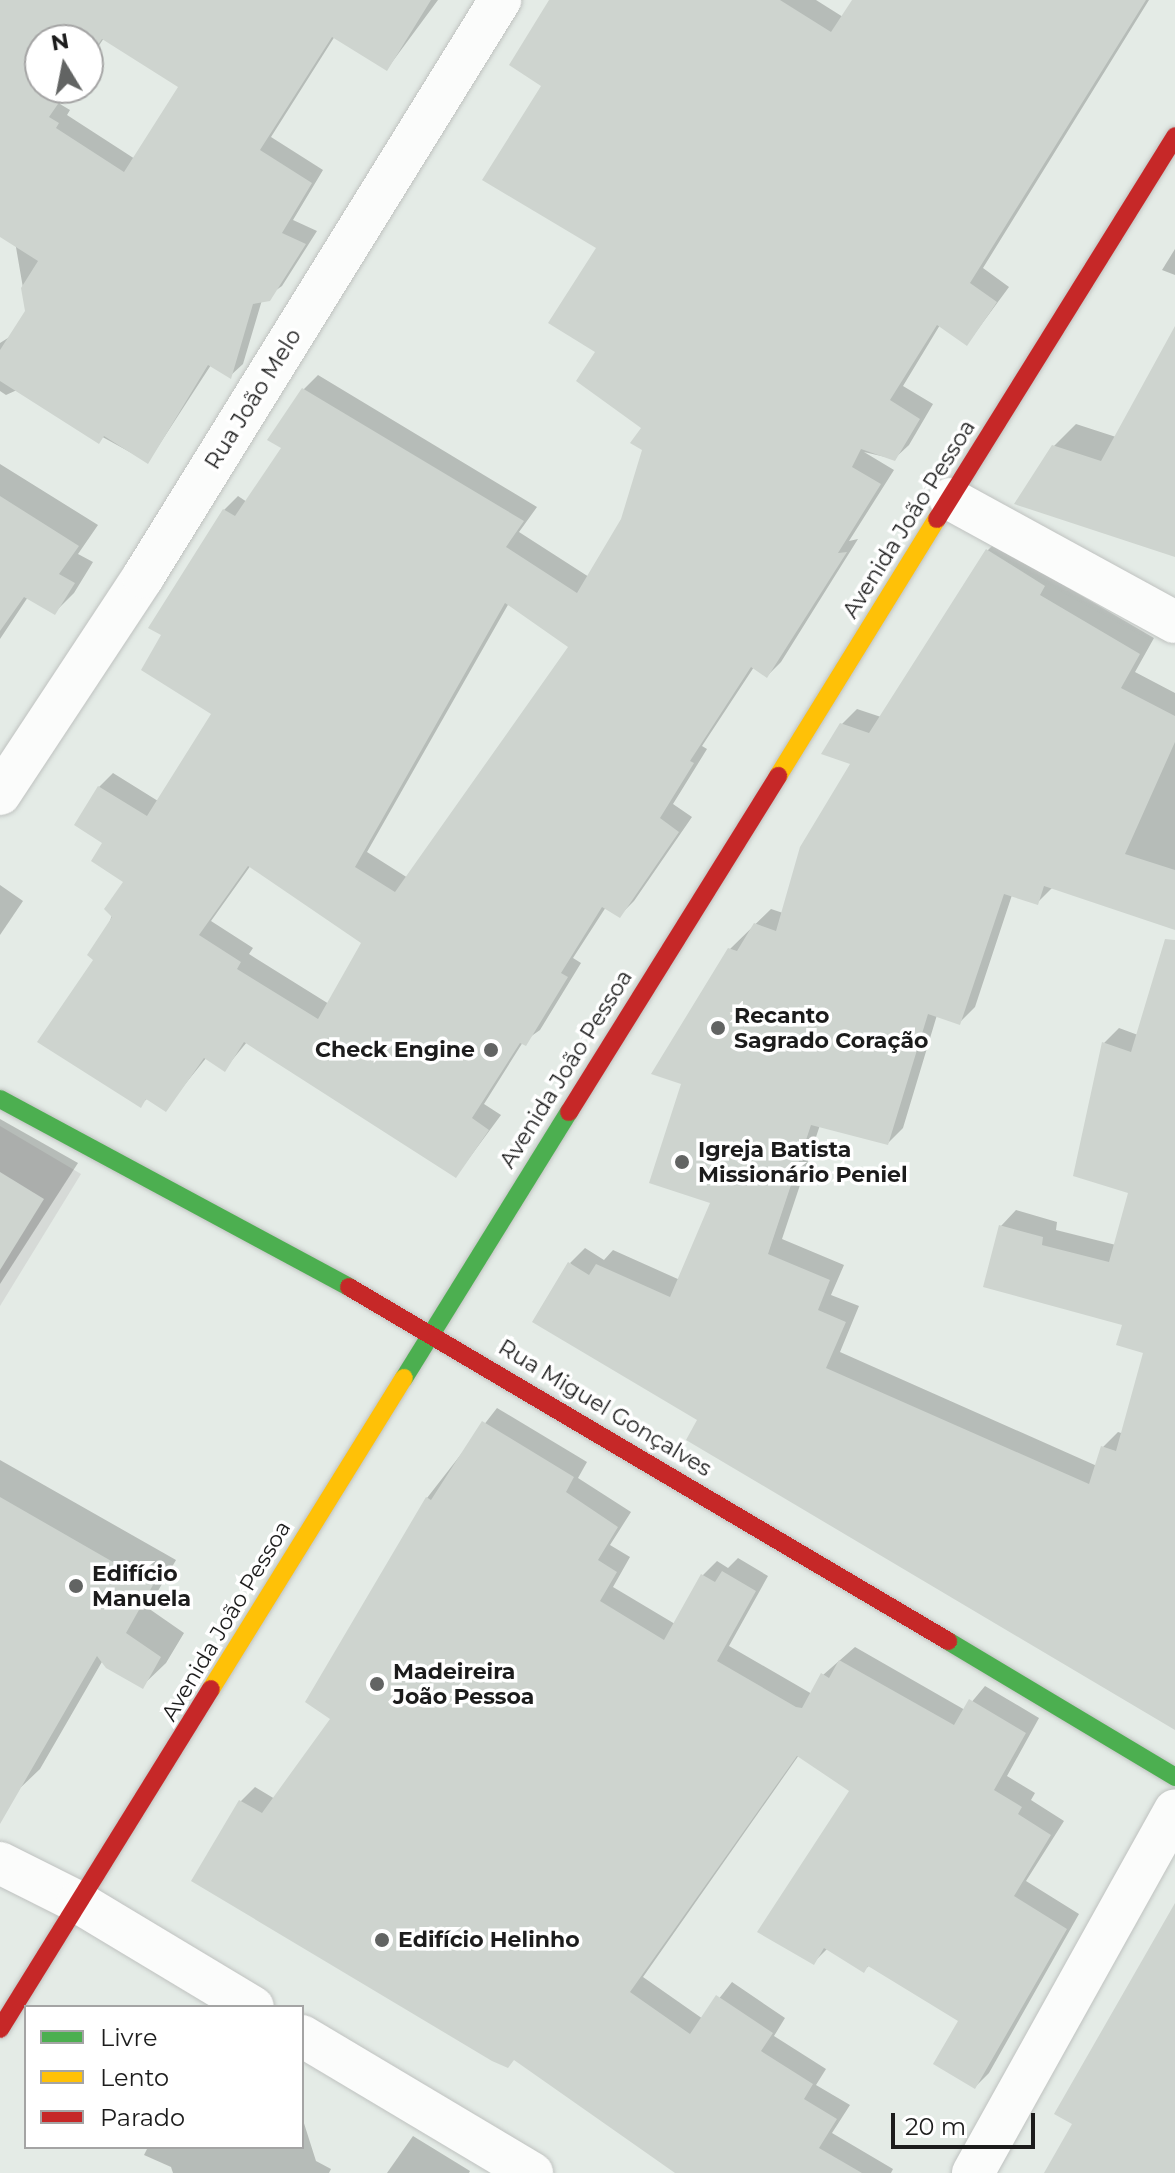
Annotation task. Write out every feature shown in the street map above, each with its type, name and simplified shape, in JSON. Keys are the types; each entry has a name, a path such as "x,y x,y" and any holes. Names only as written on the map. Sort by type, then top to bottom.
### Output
{"main road":[{"name":"Avenida João Pessoa","path":"0,2029 1175,136"},
{"name":"Rua Miguel Gonçalves","path":"0,1099 431,1331 1175,1777"}],"street":[{"name":"Rua João Melo","path":"0,794 143,577 500,0"},
{"path":"950,499 1175,622"},
{"path":"973,2173 1175,1810"},
{"path":"0,1863 78,1902 250,2005"},
{"path":"304,2037 532,2173"}],"shaded area":[{"path":"0,1126 81,1174 0,1306"}],"building":[{"path":"0,0 431,0 387,71 332,37 260,150 312,183 282,233 306,244 270,301 253,304 231,379 208,365 148,464 104,436 99,444 0,381 0,350 25,311 21,288 38,261 0,237"},
{"path":"549,0 780,0 831,32 852,0 1146,0 970,283 997,302 967,346 937,325 890,400 920,419 895,461 861,449 852,467 881,484 838,553 847,552 767,678 751,667 690,761 694,763 660,818 679,832 620,918 602,907 561,973 568,977 526,1046 520,1043 472,1118 489,1130 456,1178 244,1042 225,1072 204,1058 166,1112 146,1099 141,1108 37,1042 93,960 87,955 112,917 104,909 123,882 91,861 102,843 74,825 98,786 147,816 211,714 141,670 161,635 148,628 223,509 235,516 281,448 267,440 302,388 524,521 506,547 577,593 621,519 642,450 630,443 641,428 576,381 595,352 548,323 596,248 482,180 541,86 509,65","holes":["505,603 568,647 395,892 355,867","248,866 361,943 318,1019 237,969 241,962 199,935"]},
{"path":"1175,326 1175,557 1014,504 1052,445 1101,461"},
{"path":"0,496 79,546 59,574 75,583 55,615 24,597 0,631"},
{"path":"986,549 1045,586 1040,595 1140,654 1121,688 1175,716 1175,742 1125,854 1175,870 1175,930 1044,886 1038,905 1004,894 960,1025 928,1014 888,1145 811,1125 768,1254 830,1280 818,1310 846,1322 826,1368 1089,1484 1101,1446 1116,1451 1143,1353 1116,1345 1122,1325 983,1287 999,1225 1043,1237 1042,1245 1109,1262 1128,1193 1073,1176 1102,1042 1131,1052 1165,939 1175,940 1175,1730 686,1440 697,1420 532,1322 568,1262 589,1275 596,1264 670,1297 710,1203 649,1183 681,1084 651,1074 728,948 737,951 754,923 776,931 800,847 850,764 821,754 840,723 869,733"},
{"path":"0,1172 44,1199 0,1270"},
{"path":"482,1421 574,1477 566,1492 618,1527 598,1560 617,1572 600,1601 664,1640 701,1574 715,1582 722,1571 756,1591 717,1661 796,1707 802,1708 821,1673 829,1678 839,1660 954,1725 969,1699 1026,1733 994,1790 1022,1807 1018,1814 1051,1835 1014,1896 1067,1929 975,2089 933,2064 958,2021 868,1966 864,1973 824,1948 814,1965 757,1932 849,1791 797,1756 630,1992 690,2034 716,1995 773,2033 761,2051 813,2084 804,2099 837,2119 819,2148 862,2173 675,2173 514,2060 508,2068 492,2061 191,1881 239,1800 262,1813 330,1719 305,1702 426,1497 431,1500"},
{"path":"0,1497 153,1585 126,1633 161,1657 143,1689 106,1668 97,1656 0,1824"},
{"path":"1175,1903 1175,2173 1044,2173 1072,2124 1054,2114"}],"traffic: fast":[{"path":"0,1099 349,1287"},
{"path":"404,1378 569,1112"},
{"path":"948,1641 1175,1777"}],"traffic: slow":[{"path":"778,776 937,519"},
{"path":"211,1689 404,1378"}],"traffic: jam":[{"path":"937,519 1175,136"},
{"path":"569,1112 778,776"},
{"path":"349,1287 948,1641"},
{"path":"0,2029 211,1689"}],"place":[{"name":"Recanto Sagrado Coração","path":"718,1028"},
{"name":"Check Engine","path":"491,1050"},
{"name":"Igreja Batista Missionário Peniel","path":"682,1162"},
{"name":"Edifício Manuela","path":"76,1586"},
{"name":"Madeireira João Pessoa","path":"377,1684"},
{"name":"Edifício Helinho","path":"382,1940"}]}
